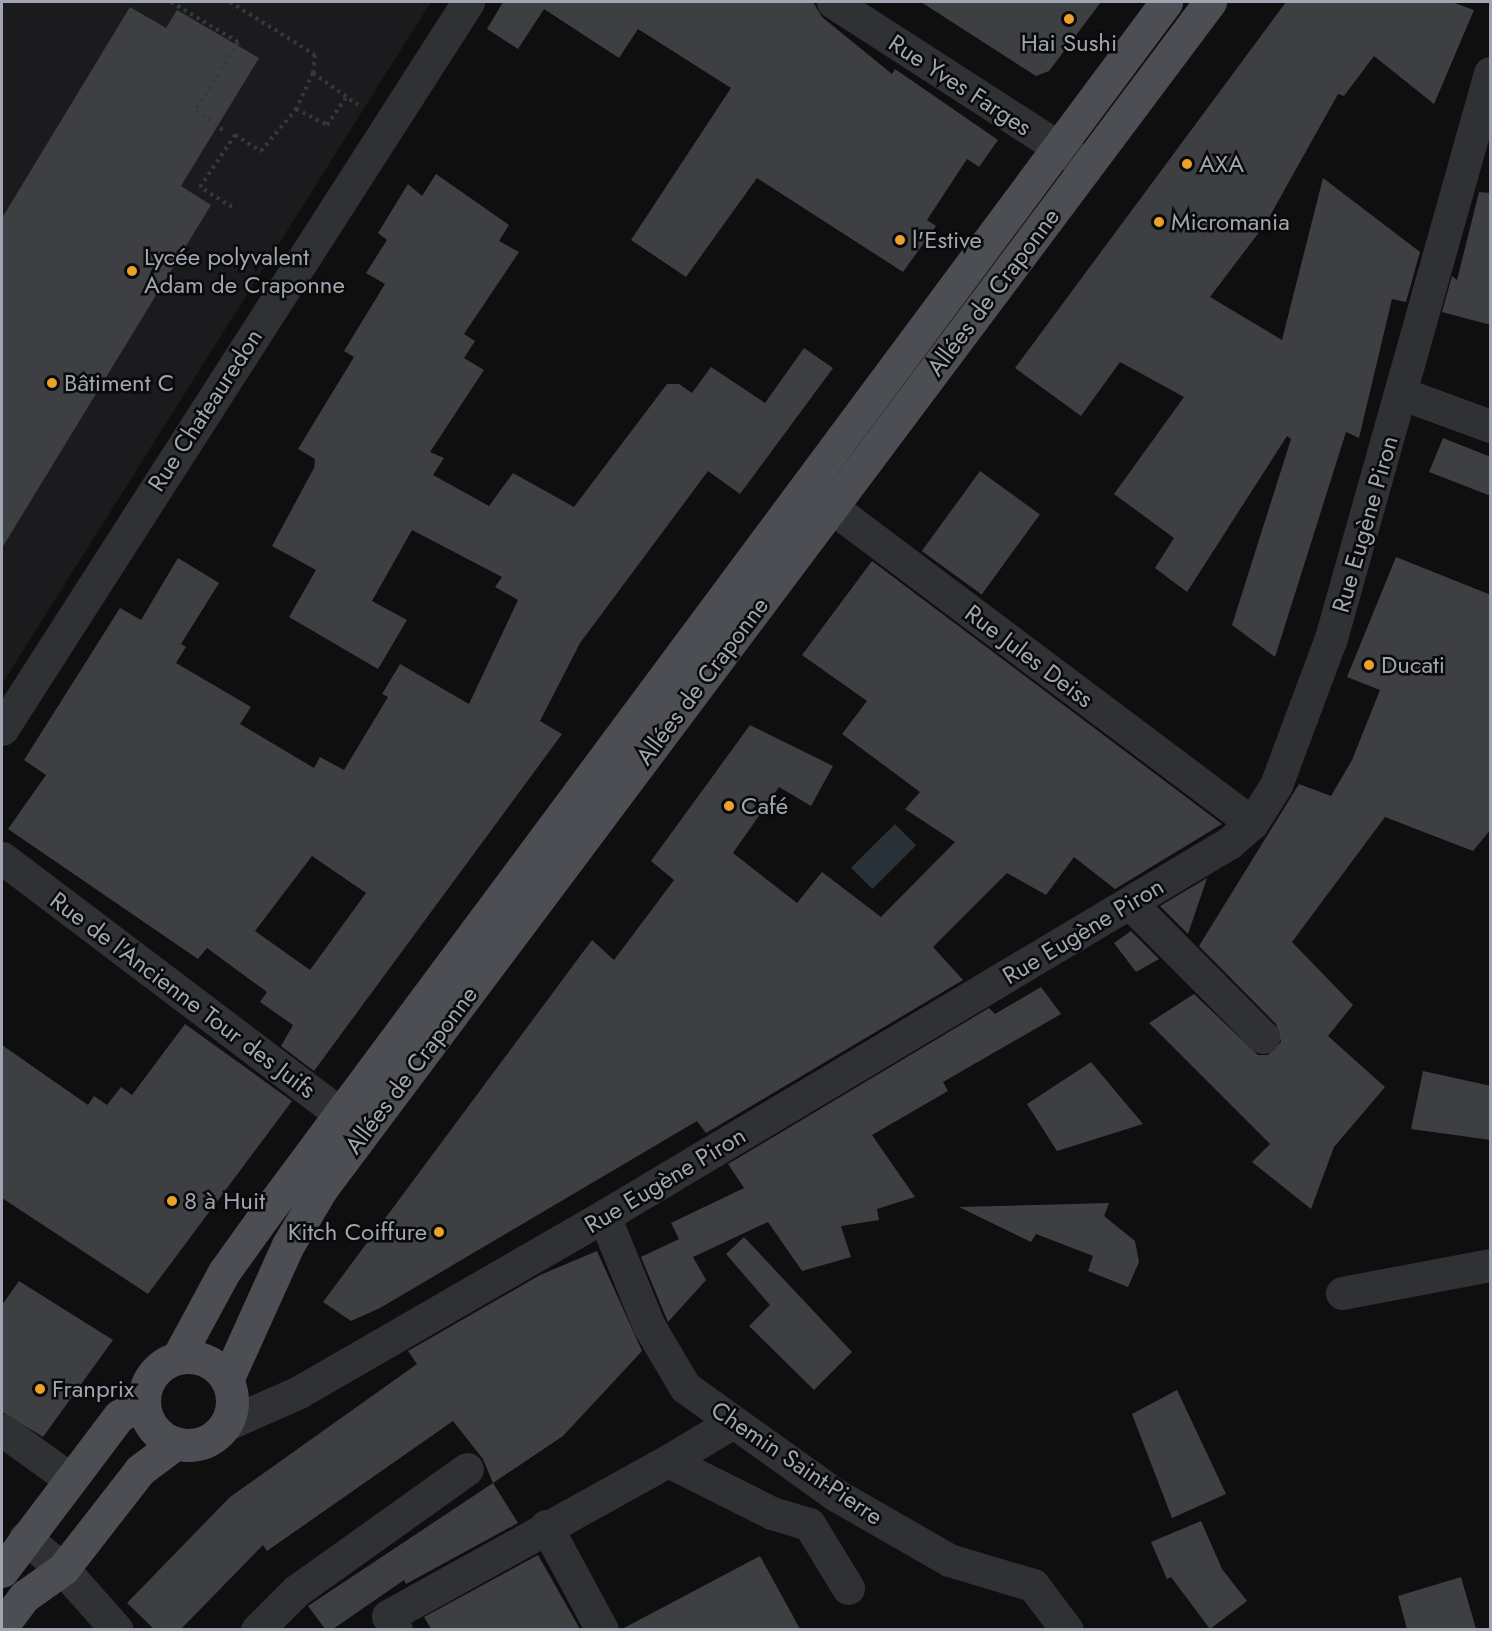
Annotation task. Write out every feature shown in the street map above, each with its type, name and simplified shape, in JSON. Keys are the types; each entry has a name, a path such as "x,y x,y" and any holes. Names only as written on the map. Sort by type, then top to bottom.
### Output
{"main road":[{"name":"Allées de Craponne","path":"226,1380 288,1245 352,1123 806,488 1166,2"},
{"name":"Allées de Craponne","path":"178,1357 224,1272 352,1123 832,507 1210,2"},
{"path":"2,1626 25,1596 63,1569 140,1470 176,1443 203,1442 225,1425 232,1402 226,1380 206,1360 178,1357 153,1373 143,1402 153,1428 176,1443"},
{"path":"2,1571 119,1416 143,1402"}],"street":[{"name":"Rue Chateauredon","path":"2,729 468,2"},
{"name":"Rue Yves Farges","path":"833,2 1057,149 1087,166"},
{"name":"Rue Eugène Piron","path":"225,1425 299,1392 604,1216 1130,903 1252,823 1276,785 1331,638 1403,394 1491,74"},
{"path":"1403,394 1491,426"},
{"name":"Rue Jules Deiss","path":"806,488 1252,823"},
{"name":"Rue de l'Ancienne Tour des Juifs","path":"2,858 352,1123"},
{"path":"1130,903 1263,1037"},
{"name":"Chemin Saint-Pierre","path":"604,1216 649,1326 685,1387 836,1495 949,1560 1033,1586 1067,1629"},
{"path":"1342,1293 1491,1266"},
{"path":"396,1629 388,1616 546,1526 668,1461 733,1422"},
{"path":"2,1430 70,1479"},
{"path":"668,1461 772,1513 809,1524 848,1588"},
{"path":"257,1629 296,1591 467,1469"},
{"path":"546,1526 602,1629"},
{"path":"26,1538 63,1569 117,1629"}],"path":[{"path":"171,2 238,42 196,110 224,131"},
{"path":"230,2 315,55 313,73 296,109 261,151 235,135 200,187 232,207"},
{"path":"313,73 346,98 390,123"},
{"path":"296,109 327,125 346,98"}],"shaded area":[{"name":"Lycée polyvalent Adam de Craponne","path":"2,2 431,2 2,684"},
{"path":"895,824 916,845 872,889 851,868"}],"building":[{"path":"503,2 813,2 822,17 892,74 895,69 998,140 979,167 967,159 927,220 936,226 903,272 757,178 686,277 631,240 731,88 638,29 619,58 544,9 518,49 487,29"},
{"path":"921,2 1101,2 1049,71 1036,76"},
{"path":"1286,2 1452,2 1474,10 1434,104 1374,56 1344,96 1338,94 1266,223 1210,297 1282,340 1323,178 1420,252 1406,302 1392,299 1359,438 1346,432 1275,657 1232,625 1291,439 1287,436 1187,592 1155,568 1174,538 1114,494 1184,397 1120,362 1081,416 1015,368"},
{"name":"Bâtiment C","path":"130,7 166,28 177,10 259,58 181,186 211,205 2,548 2,218"},
{"path":"436,174 509,225 499,241 519,252 464,334 475,341 464,358 484,370 430,452 444,458 433,475 489,506 513,473 574,507 667,384 679,384 692,393 711,367 765,403 804,348 833,368 740,494 708,471 580,643 540,721 562,734 314,1071 281,1046 293,1025 260,1002 267,992 207,948 198,959 8,829 46,775 24,760 120,608 141,620 178,558 219,583 181,644 186,647 176,663 251,707 240,724 314,768 320,757 344,770 388,697 382,694 400,664 469,704 518,600 495,587 502,577 412,530 372,601 407,620 378,669 289,617 316,570 272,546 314,468 315,459 298,449 354,357 344,351 385,284 366,273 387,240 378,233 408,184 422,196","holes":["312,856 366,893 310,970 255,931"]},
{"path":"1479,192 1491,193 1491,325 1442,312 1452,276 1457,280"},
{"path":"1443,438 1491,457 1491,496 1429,472"},
{"path":"980,471 1040,514 982,595 922,551"},
{"path":"1396,557 1491,595 1491,829 1473,851 1385,817 1292,942 1353,1005 1328,1036 1385,1087 1334,1147 1311,1209 1252,1162 1270,1144 1149,1023 1194,994 1258,1055 1268,1055 1281,1042 1276,1024 1199,946 1299,784 1331,796 1352,760 1380,690 1347,677"},
{"path":"872,561 1222,824 1115,889 1074,857 1046,895 1007,873 933,947 963,980 706,1133 697,1121 380,1308 351,1321 323,1302 592,940 614,960 674,880 651,861 750,725 833,766 811,806 779,787 733,853 797,903 822,872 881,917 955,842 905,809 920,792 842,734 867,701 802,655"},
{"path":"1207,878 1188,934 1160,906"},
{"path":"1131,931 1159,959 1136,972 1114,943"},
{"path":"1041,987 1061,1014 943,1082 948,1091 872,1135 915,1197 877,1209 879,1220 841,1226 851,1257 802,1271 768,1222 693,1257 706,1280 668,1322 641,1257 679,1239 671,1223 744,1188 728,1164 989,1008 995,1014"},
{"path":"185,1024 292,1101 148,1294 2,1198 2,1045 88,1105 94,1096 107,1105 121,1087 132,1095"},
{"path":"1091,1062 1143,1124 1057,1151 1027,1104"},
{"path":"1423,1071 1491,1086 1491,1140 1411,1129"},
{"path":"1109,1203 1104,1216 1135,1241 1139,1262 1128,1287 1088,1271 1093,1256 1036,1234 1031,1242 959,1207"},
{"path":"744,1237 852,1352 814,1390 749,1326 770,1305 726,1254"},
{"path":"597,1251 642,1351 563,1436 493,1483 483,1459 453,1421 267,1551 263,1545 181,1629 154,1629 127,1603 230,1497 417,1364 408,1351 540,1275"},
{"name":"Franprix","path":"19,1281 113,1340 43,1437 2,1412 2,1305"},
{"path":"1177,1390 1226,1494 1172,1518 1132,1414"},
{"path":"493,1483 518,1523 406,1584 404,1580 333,1629 325,1629 308,1606"},
{"path":"1201,1521 1222,1569 1247,1601 1210,1629 1171,1577 1167,1579 1151,1542"},
{"path":"538,1555 580,1629 431,1629 424,1617"},
{"path":"760,1556 800,1629 622,1629"},
{"path":"1461,1577 1476,1629 1407,1629 1398,1596"}],"place":[{"name":"Hai Sushi","path":"1069,19"},
{"name":"AXA","path":"1187,164"},
{"name":"Micromania","path":"1159,222"},
{"name":"l'Estive","path":"900,240"},
{"name":"Lycée polyvalent Adam de Craponne","path":"132,271"},
{"name":"Bâtiment C","path":"52,383"},
{"name":"Ducati","path":"1369,665"},
{"name":"Café","path":"729,806"},
{"name":"8 à Huit","path":"172,1201"},
{"name":"Kitch Coiffure","path":"439,1232"},
{"name":"Franprix","path":"40,1389"}]}
